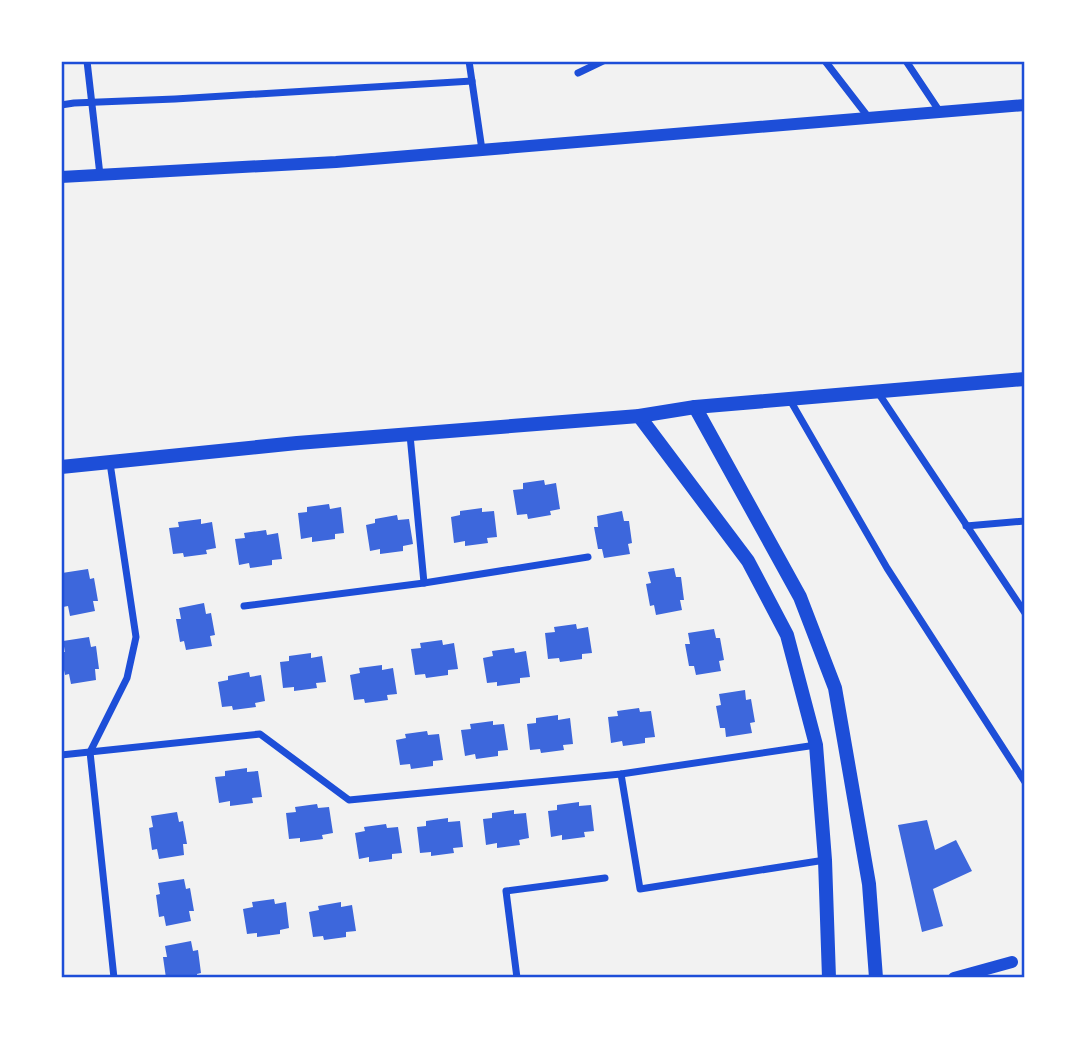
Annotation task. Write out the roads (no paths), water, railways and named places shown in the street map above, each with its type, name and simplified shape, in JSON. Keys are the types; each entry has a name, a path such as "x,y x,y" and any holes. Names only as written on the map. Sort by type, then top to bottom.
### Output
{"main road":[{"path":"61,467 297,443 639,416 695,407 1025,379"},
{"path":"695,407 800,597 835,688 869,884 876,978"},
{"path":"639,416 748,561 787,635 816,745 825,860 829,978"}],"street":[{"path":"87,61 100,175"},
{"path":"469,61 482,150"},
{"path":"578,73 603,61"},
{"path":"825,61 869,118"},
{"path":"905,61 940,112"},
{"path":"61,105 472,81"},
{"path":"61,177 336,162 1025,105"},
{"path":"876,391 1025,613"},
{"path":"789,400 887,568 1025,782"},
{"path":"410,435 424,583"},
{"path":"110,463 136,637 127,678 90,752 114,978"},
{"path":"966,526 1025,521"},
{"path":"244,606 424,583 588,557"},
{"path":"61,755 260,734 349,800 621,774 816,745"},
{"path":"621,774 640,889 825,860"},
{"path":"517,978 506,891 605,878"},
{"path":"984,978 1025,956"},
{"path":"954,978 1012,962"}]}
